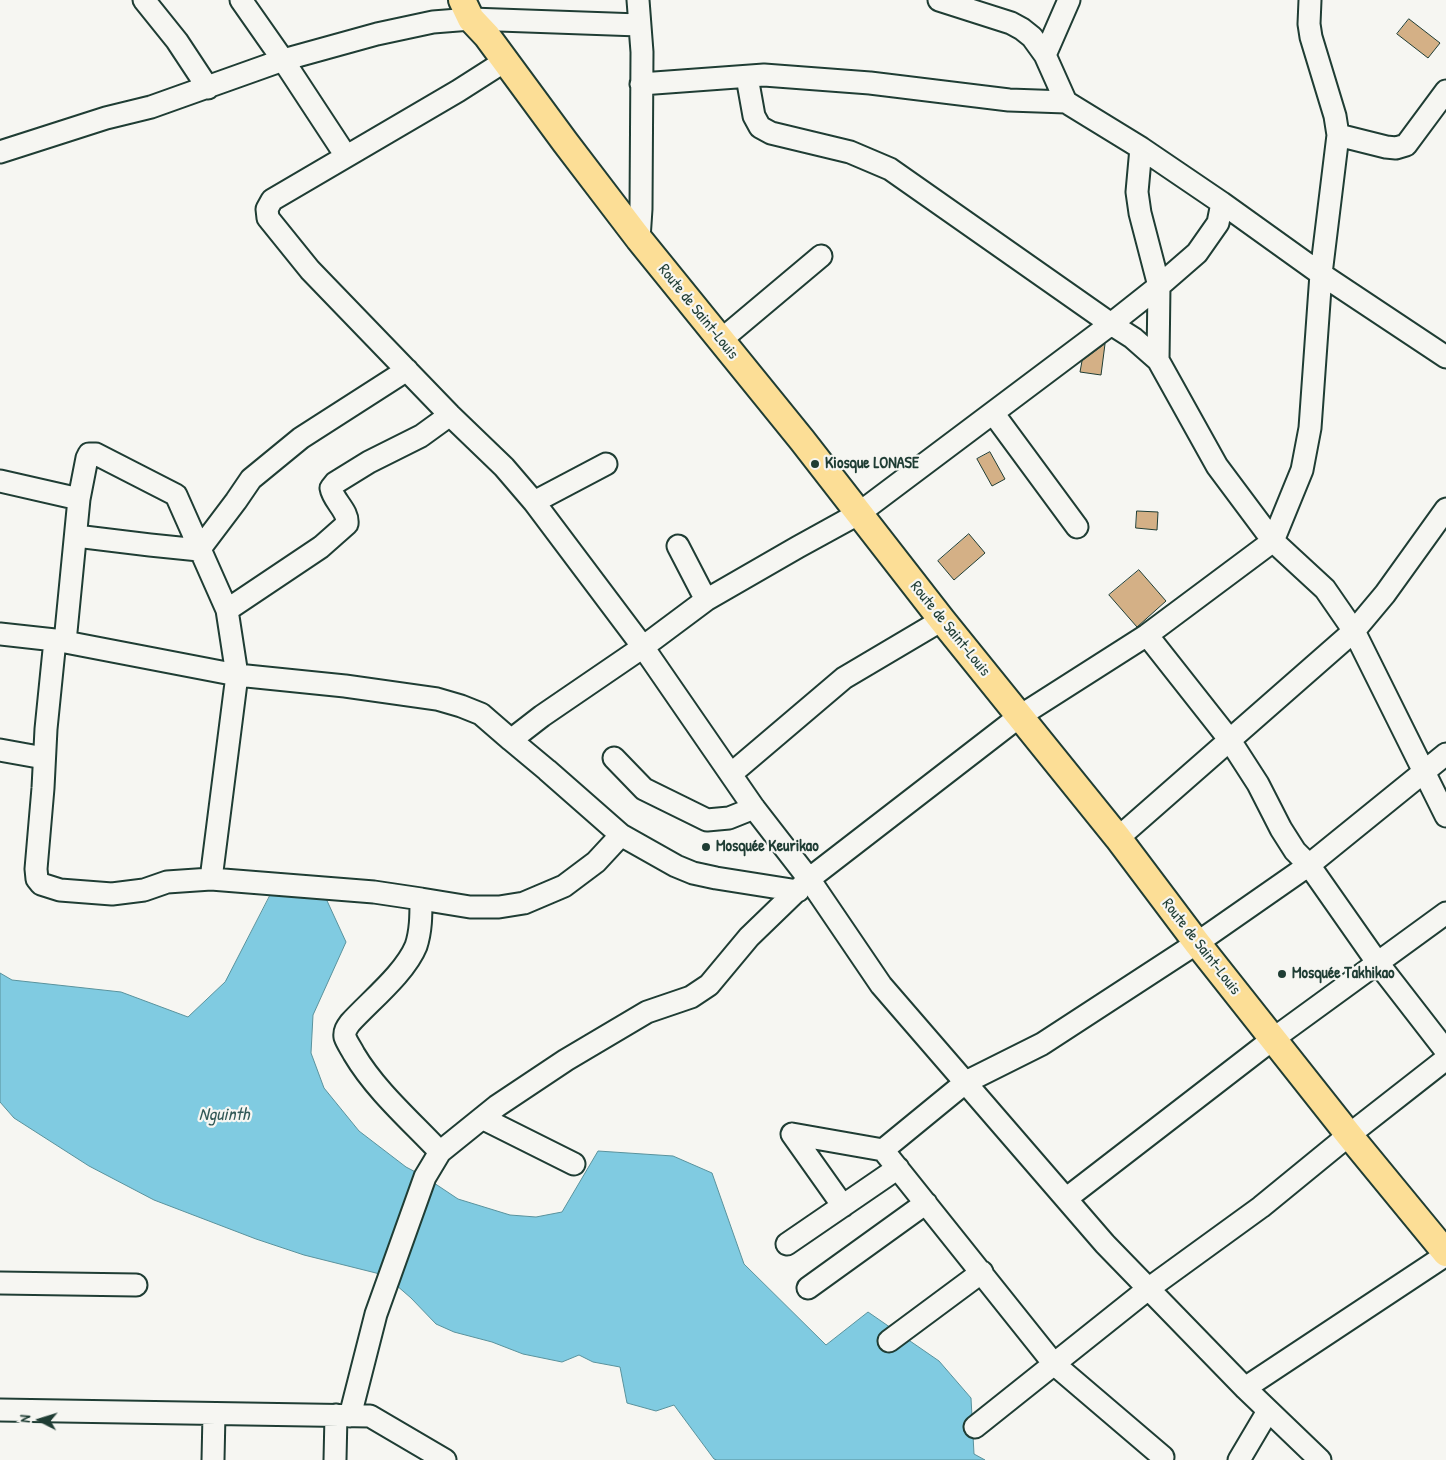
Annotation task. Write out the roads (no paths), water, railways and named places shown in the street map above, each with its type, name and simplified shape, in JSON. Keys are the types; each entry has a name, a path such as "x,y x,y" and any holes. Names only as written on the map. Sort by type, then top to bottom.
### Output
{"main road":[{"name":"Route de Saint-Louis","path":"467,9 639,239 796,432 942,620 1118,838 1197,943 1446,1254"}],"street":[{"path":"144,0 177,41 208,88"},
{"path":"241,0 346,156"},
{"path":"638,0 642,52 641,208 639,239"},
{"path":"939,0 1011,23 1032,37 1045,55 1066,102"},
{"path":"1045,55 1069,0"},
{"path":"335,1460 343,1415 376,1314 425,1177 440,1152 482,1118 566,1060 647,1012 691,997 709,985 749,937 804,885 1020,716 1147,635 1273,541 1302,470 1308,436 1321,274 1338,135 1335,116 1311,37 1309,24 1310,0"},
{"path":"0,152 106,118 151,107 283,60 377,34 433,22 467,9 639,25"},
{"path":"505,61 458,91 272,200 267,209 268,218 310,270 450,415 504,467 534,502 643,647 731,774 804,885 881,985 1106,1244 1245,1388 1320,1460"},
{"path":"641,84 764,75 870,83 1009,100 1066,102 1141,148 1321,274 1446,357"},
{"path":"747,77 754,116 760,127 771,134 850,152 890,169 1133,338 1158,360 1217,466 1273,541 1326,589 1354,631 1446,816"},
{"path":"1338,135 1386,147 1396,148 1406,145 1446,91"},
{"path":"1141,148 1137,192 1140,213 1159,286 1158,360"},
{"path":"511,740 706,600 858,514 1111,324 1197,253 1218,223 1222,203"},
{"path":"721,340 821,256"},
{"path":"199,550 251,479 301,438 407,370"},
{"path":"993,413 1077,526"},
{"path":"227,610 321,546 347,524 348,518 332,493 335,483 369,462 421,436 450,415"},
{"path":"211,879 237,675 227,610 176,495 96,454 89,454 79,499 76,536 46,729 36,869 37,879 41,884 60,890 112,894 144,890 167,882 211,879 374,892 470,907 499,908 524,904 564,886 596,862 620,835"},
{"path":"534,502 606,464"},
{"path":"0,481 79,499"},
{"path":"1118,838 1354,631 1385,594 1446,509"},
{"path":"76,536 199,550"},
{"path":"678,546 706,600"},
{"path":"731,774 844,678 942,620"},
{"path":"0,634 60,641 237,675 345,686 437,699 462,706 481,714 620,835 676,866 693,873 716,878 804,885"},
{"path":"1147,635 1229,739 1258,784 1281,829 1295,851 1309,865 1377,962 1446,1051"},
{"path":"0,750 44,758"},
{"path":"883,1150 966,1082 1042,1044 1197,943 1309,865 1446,754"},
{"path":"614,758 644,789 707,820 729,818 754,808"},
{"path":"421,899 420,929 416,947 394,978 350,1023 346,1028 345,1034 360,1064 374,1082 440,1152"},
{"path":"1067,1198 1273,1039 1446,913"},
{"path":"975,1426 1148,1289 1261,1206 1446,1059"},
{"path":"482,1118 574,1164"},
{"path":"843,1206 792,1134 883,1150 1054,1364 1163,1457"},
{"path":"787,1244 898,1168"},
{"path":"808,1288 926,1203"},
{"path":"1245,1388 1446,1254"},
{"path":"888,1341 982,1272"},
{"path":"0,1283 136,1285"},
{"path":"0,1410 370,1416 445,1460"},
{"path":"1239,1460 1268,1411"},
{"path":"213,1460 214,1414"}],"water":[{"name":"Nguinth","path":"274,888 323,892 346,942 313,1015 311,1053 324,1088 359,1131 406,1167 458,1199 510,1215 536,1217 562,1212 598,1151 673,1156 712,1173 744,1264 826,1345 868,1312 939,1361 971,1398 974,1454 985,1460 714,1459 674,1405 656,1411 627,1403 620,1367 593,1362 579,1355 562,1362 523,1354 492,1342 454,1332 436,1324 388,1278 376,1273 304,1255 256,1239 154,1200 89,1166 14,1118 0,1102 0,973 12,980 121,992 188,1017 225,982"}],"place":[{"name":"Kiosque LONASE","path":"815,464"},
{"name":"Mosquée Keurikao","path":"706,847"},
{"name":"Mosquée Takhikao","path":"1282,974"}]}
